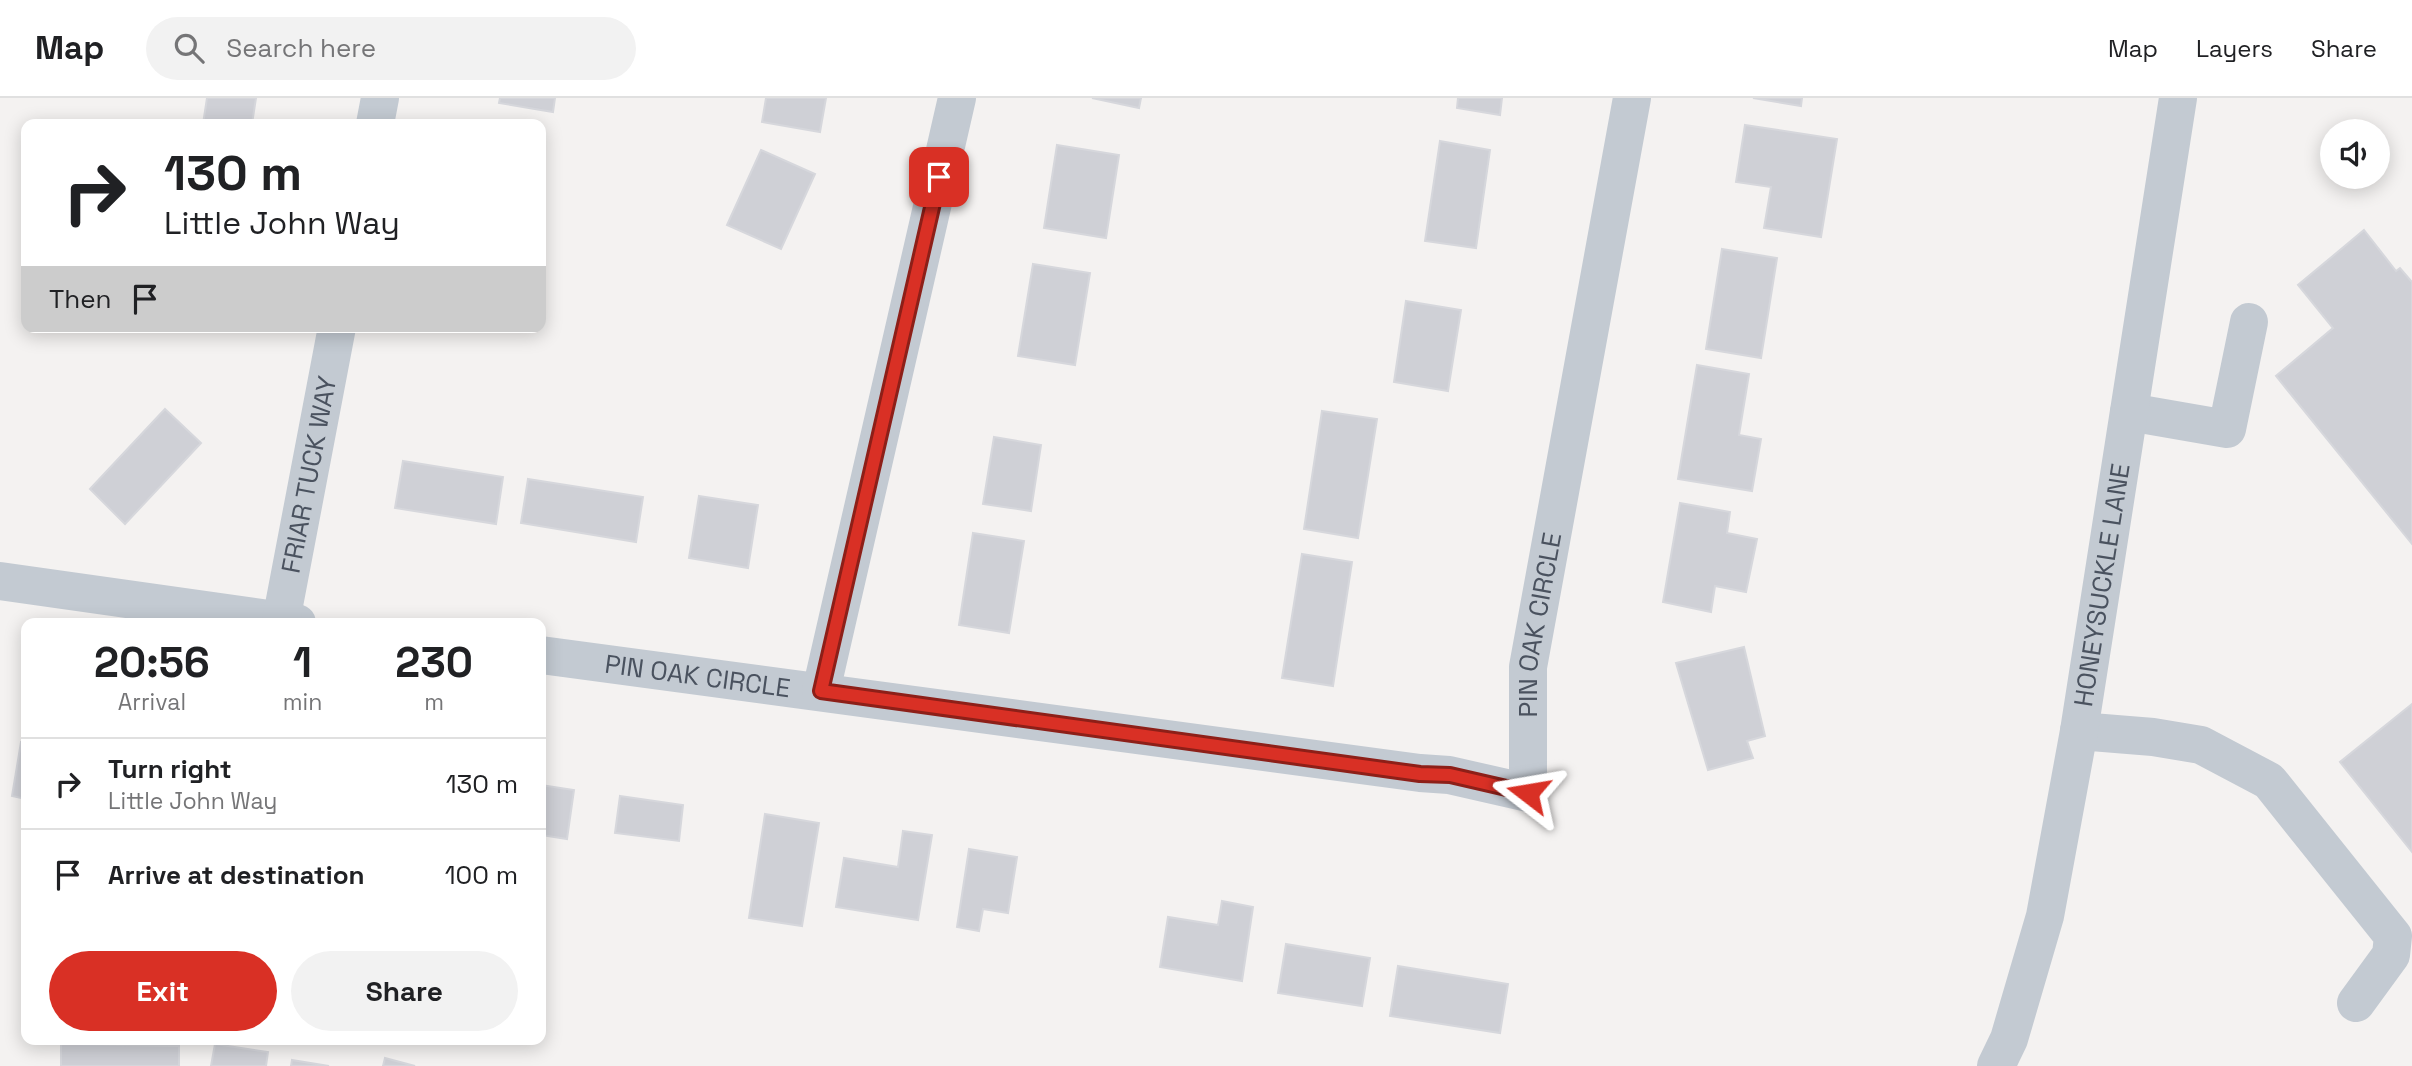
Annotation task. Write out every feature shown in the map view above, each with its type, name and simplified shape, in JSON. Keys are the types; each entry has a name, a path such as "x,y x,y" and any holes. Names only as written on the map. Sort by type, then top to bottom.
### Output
{"street":[{"path":"376,119 380,98"},
{"path":"821,691 957,98"},
{"name":"PIN OAK CIRCLE","path":"546,656 1420,774 1450,775 1528,793 1528,667 1632,98"},
{"name":"HONEYSUCKLE LANE","path":"1996,1066 2009,1039 2045,916 2080,731 2178,98"},
{"path":"2129,412 2227,429 2249,321"},
{"name":"FRIAR TUCK WAY","path":"290,618 336,333"},
{"path":"0,581 261,618"},
{"path":"2080,731 2153,737 2201,745 2269,781 2393,936 2391,955 2356,1003"}],"building":[{"path":"207,98 256,98 253,119 204,119"},
{"path":"500,98 555,98 553,112 499,103"},
{"path":"766,98 826,98 820,132 762,122"},
{"path":"1092,98 1141,98 1139,108"},
{"path":"1458,98 1502,98 1500,115 1457,108"},
{"path":"1753,98 1802,98 1801,106"},
{"path":"1745,125 1837,139 1821,237 1764,228 1771,187 1736,182"},
{"path":"1440,141 1490,150 1476,248 1425,241"},
{"path":"1057,145 1119,155 1106,238 1044,228"},
{"path":"761,150 815,174 781,249 727,225"},
{"path":"2364,230 2396,271 2400,268 2412,282 2412,544 2276,376 2333,328 2298,285"},
{"path":"1722,249 1777,258 1761,358 1706,349"},
{"path":"1033,264 1090,273 1075,365 1018,356"},
{"path":"1406,301 1461,310 1448,391 1394,382"},
{"path":"1697,365 1749,374 1739,435 1761,439 1752,491 1678,479"},
{"path":"165,409 201,443 125,524 90,489"},
{"path":"1322,411 1377,419 1358,538 1304,529"},
{"path":"994,437 1041,445 1031,511 983,504"},
{"path":"403,461 503,477 496,524 395,508"},
{"path":"528,479 643,497 636,542 521,523"},
{"path":"699,496 758,505 748,568 689,558"},
{"path":"1680,503 1730,512 1727,533 1757,539 1746,592 1715,586 1711,612 1663,602"},
{"path":"973,533 1024,541 1009,633 959,625"},
{"path":"1302,554 1352,562 1333,686 1282,678"},
{"path":"1744,647 1765,736 1747,741 1753,758 1708,770 1676,663"},
{"path":"2412,704 2412,852 2340,762"},
{"path":"21,742 21,798 12,796"},
{"path":"546,786 574,790 567,839 546,836"},
{"path":"620,796 683,805 679,841 615,833"},
{"path":"765,814 819,823 802,926 749,918"},
{"path":"903,831 932,835 918,920 836,907 844,858 898,867"},
{"path":"969,849 1017,857 1008,913 983,909 979,931 957,927"},
{"path":"1222,901 1253,907 1242,981 1160,967 1168,917 1218,925"},
{"path":"1286,944 1370,958 1362,1006 1278,993"},
{"path":"1398,966 1508,984 1500,1033 1390,1016"},
{"path":"61,1045 179,1046 179,1066 61,1066"},
{"path":"215,1045 268,1052 266,1066 211,1066"},
{"path":"385,1058 415,1066 383,1066"},
{"path":"292,1060 329,1066 291,1066"}],"route":[{"path":"939,177 821,691 1420,774 1450,775 1528,793"}]}
